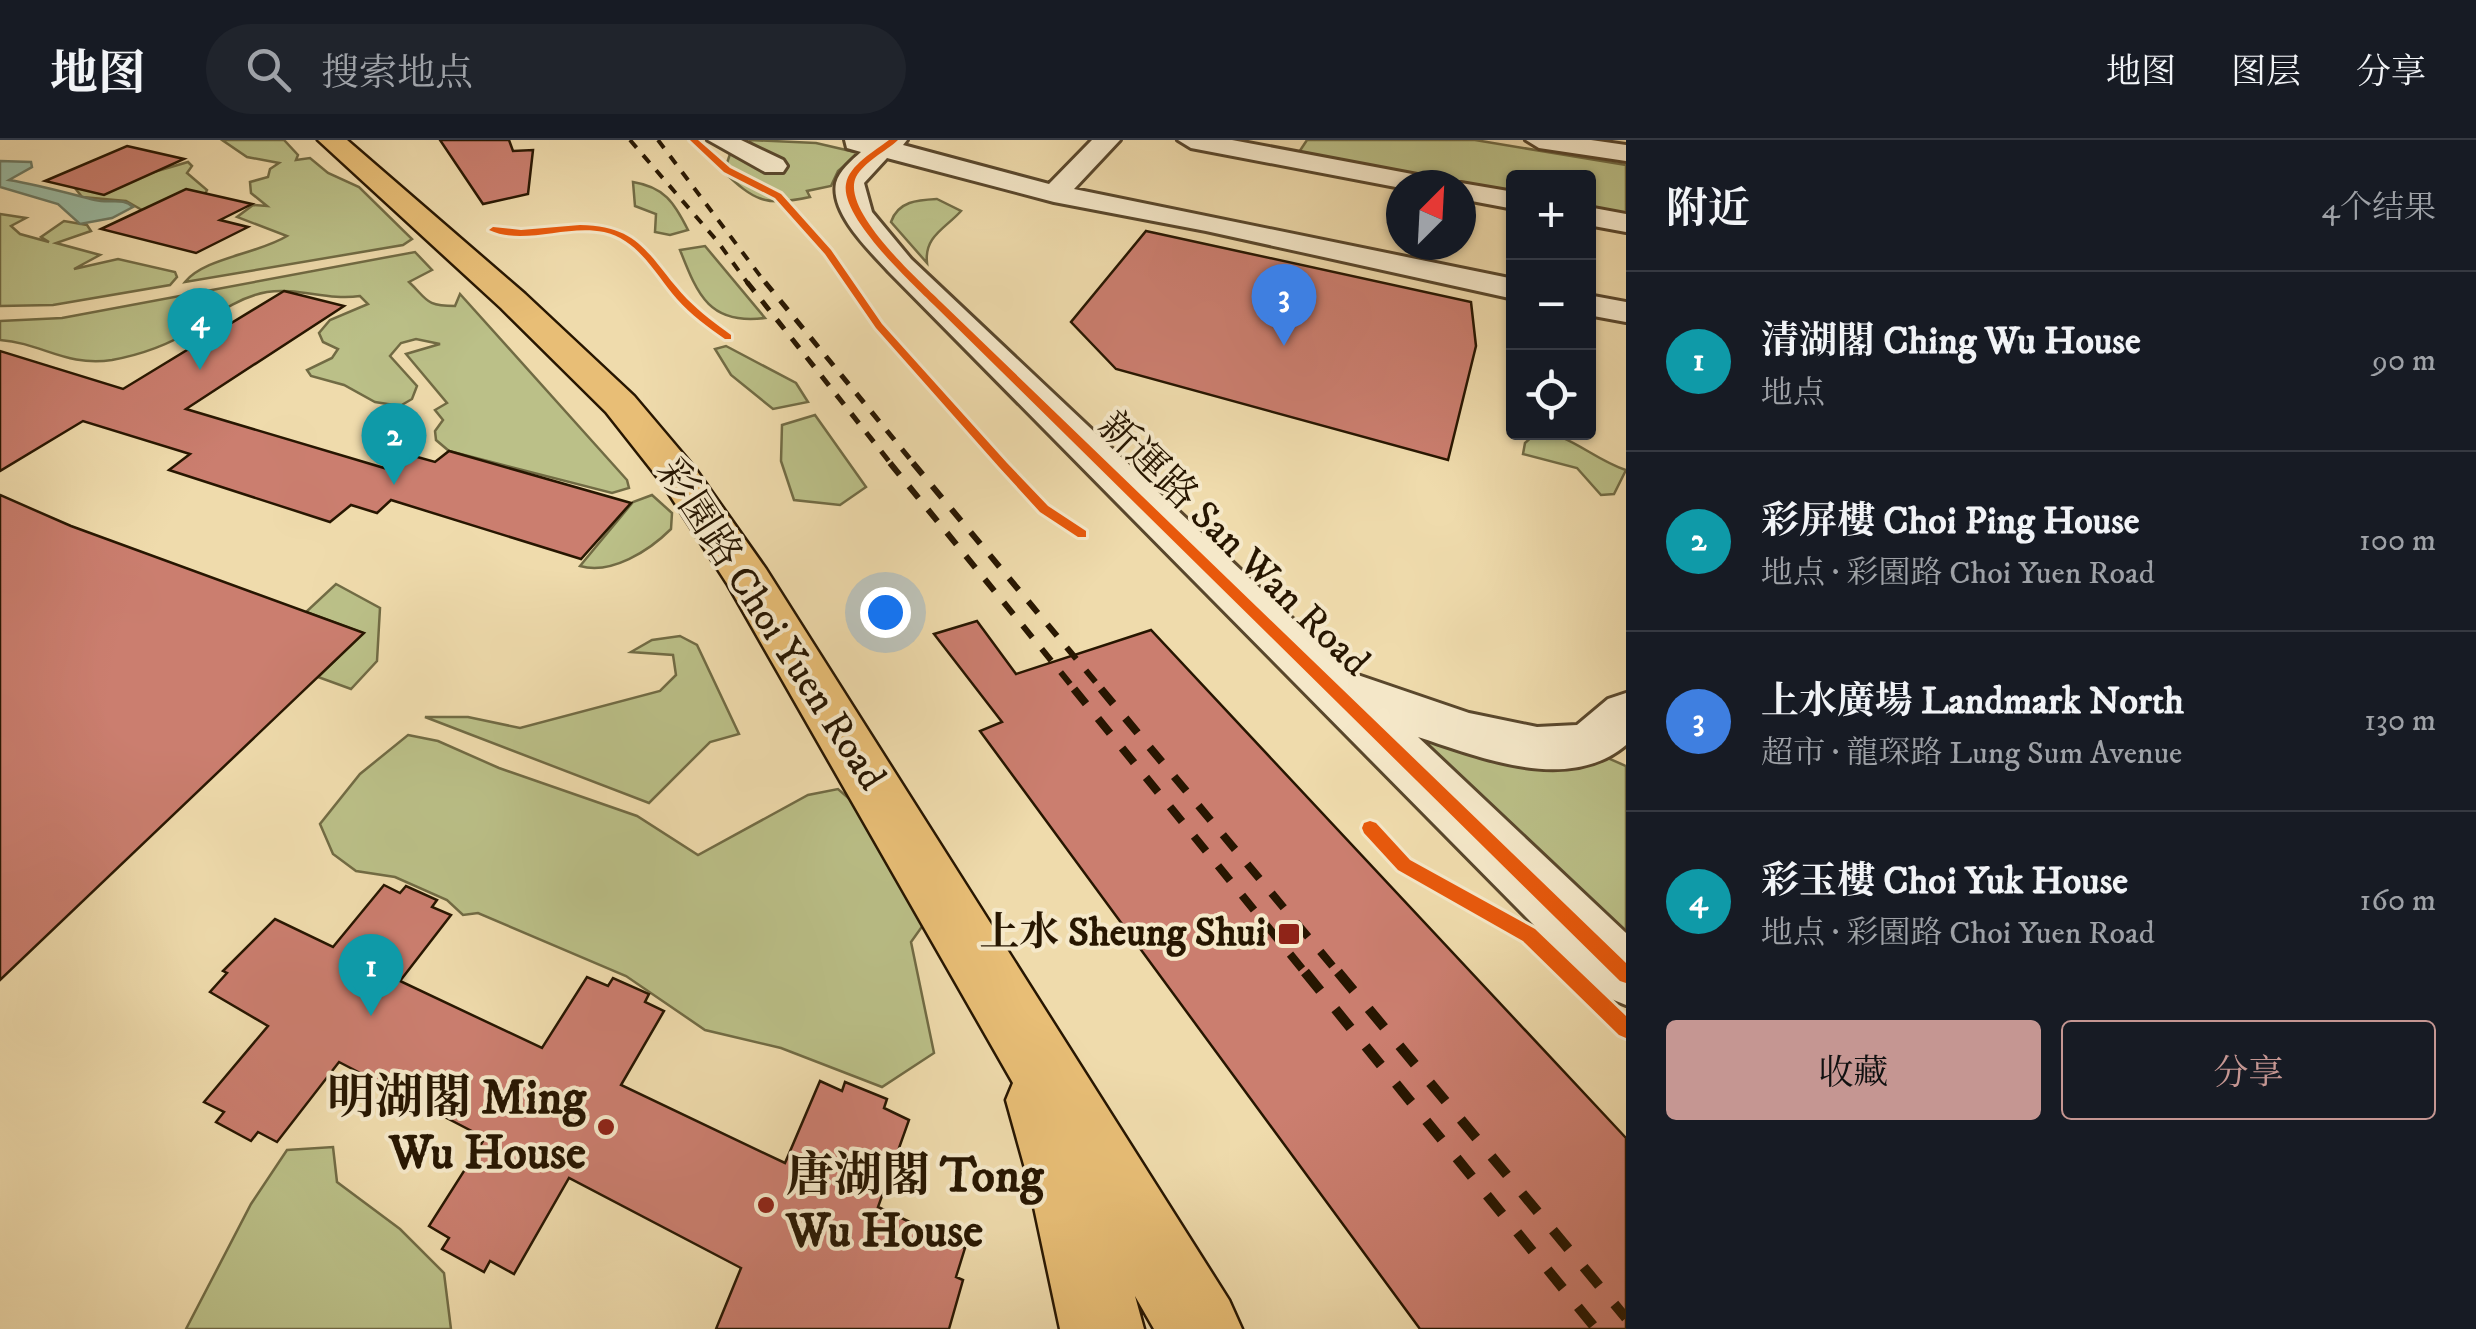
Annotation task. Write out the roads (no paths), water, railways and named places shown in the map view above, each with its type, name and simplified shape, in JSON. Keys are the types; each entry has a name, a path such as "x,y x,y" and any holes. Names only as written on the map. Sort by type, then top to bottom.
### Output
{"main road":[{"name":"彩園路 Choi Yuen Road","path":"331,140 547,332 620,404 679,476 749,580 1020,1034 1085,1132 1200,1329"},
{"name":"彩園路 Choi Yuen Road","path":"1020,1034 1066,1179 1102,1329"}],"street":[{"path":"721,140 774,166"},
{"path":"843,140 889,144 1054,194 1206,222 1506,287"},
{"path":"1054,194 1107,140"},
{"path":"1192,140 1386,177"},
{"path":"1539,140 1626,153"},
{"path":"860,216 850,203 849,187 862,166 889,144"},
{"path":"860,216 862,204 887,184 942,174 1018,184"},
{"path":"1476,194 1506,199"},
{"name":"新運路 San Wan Road","path":"860,216 920,287 1626,975"},
{"path":"1596,217 1626,222"},
{"path":"1596,306 1626,312"},
{"name":"新運路 San Wan Road","path":"1332,685 1429,721 1518,743 1586,745 1603,735 1626,712"}],"railway":[{"path":"630,140 718,242 749,285"},
{"path":"658,140 767,285"},
{"path":"747,282 892,465"},
{"path":"765,282 915,465"},
{"path":"890,463 1076,691"},
{"path":"913,463 1103,691"},
{"path":"1074,689 1307,975"},
{"path":"1101,689 1340,975"},
{"path":"1305,972 1596,1329"},
{"path":"1338,972 1626,1318"}],"place":[{"name":"上水廣場 Landmark North","path":"1284,346"},
{"name":"彩玉樓 Choi Yuk House","path":"200,370"},
{"name":"彩屏樓 Choi Ping House","path":"394,485"},
{"name":"上水 Sheung Shui","path":"1289,934"},
{"name":"清湖閣 Ching Wu House","path":"371,1016"},
{"name":"明湖閣 Ming Wu House","path":"606,1127"},
{"name":"唐湖閣 Tong Wu House","path":"766,1205"}]}
